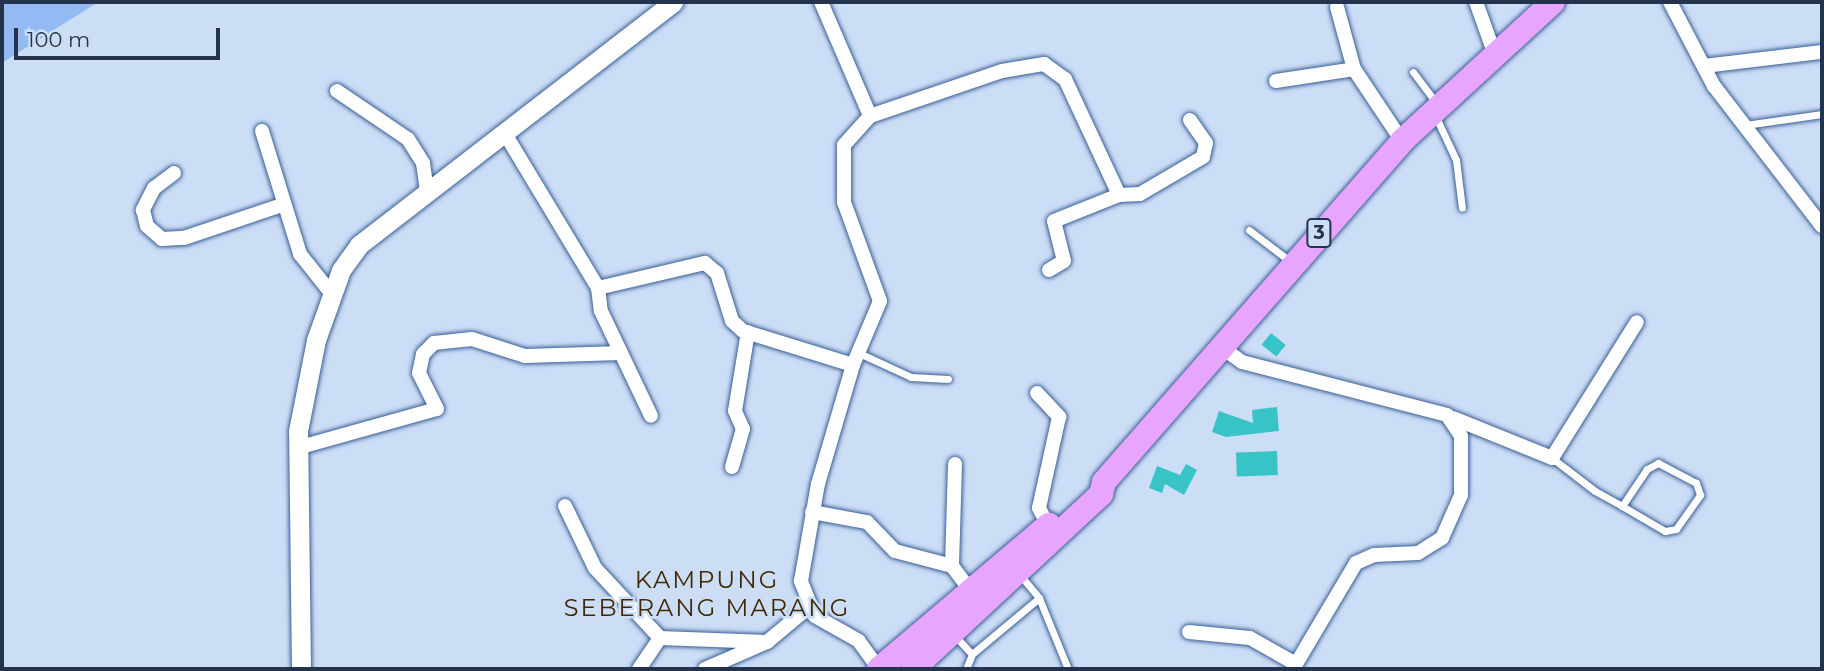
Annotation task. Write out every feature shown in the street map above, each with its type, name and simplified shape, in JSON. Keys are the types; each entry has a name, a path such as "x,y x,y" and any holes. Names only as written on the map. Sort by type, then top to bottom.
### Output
{"highway":[{"name":"3","path":"879,669 1104,482 1224,349 1292,262 1402,141 1553,2"},
{"name":"3","path":"913,669 1020,575 1101,494 1104,482"}],"street":[{"path":"301,669 297,448 306,383 331,293 359,245 673,2"},
{"path":"821,2 870,116"},
{"path":"1476,2 1495,55"},
{"path":"1670,2 1704,66 1822,226"},
{"path":"1337,7 1353,69 1402,141"},
{"path":"1704,66 1822,52"},
{"path":"879,669 859,641 809,607 801,581 812,512 856,359 880,296 844,202 840,172 844,145 870,116 1002,71 1052,66 1065,79 1119,195"},
{"path":"1276,81 1353,69"},
{"path":"337,92 408,139 423,163 427,191"},
{"path":"1049,270 1064,261 1054,221 1119,195 1140,194 1203,157 1206,143 1190,120"},
{"path":"262,131 282,205 306,267 331,293"},
{"path":"503,132 598,288 621,353 651,416"},
{"path":"423,163 445,177"},
{"path":"174,173 154,188 143,210 147,226 162,239 184,238 282,205"},
{"path":"598,288 705,263 717,273 732,321 748,332 856,359"},
{"path":"1224,349 1242,362 1450,416 1552,458 1637,322"},
{"path":"732,467 743,429 735,411 748,332"},
{"path":"297,448 437,409 419,373 423,354 434,343 472,339 525,356 621,353"},
{"path":"1037,393 1059,417 1039,509 1048,526"},
{"path":"1189,632 1250,638 1293,666 1356,563 1426,551 1449,527 1463,475 1450,416"},
{"path":"955,464 952,566 972,593"},
{"path":"565,506 595,568 660,638 767,642"},
{"path":"812,512 867,522 895,551 952,566"},
{"path":"705,669 767,642 809,607"},
{"path":"639,669 660,638"}],"lane":[{"path":"1413,72 1436,109 1456,160 1462,208"},
{"path":"1745,125 1822,114"},
{"path":"1250,230 1292,262"},
{"path":"856,359 911,377 948,379"},
{"path":"1552,458 1622,506 1670,531 1700,495 1696,483 1658,463 1647,469 1622,506"},
{"path":"1020,575 1039,598 1068,669"},
{"path":"966,669 972,654 1039,598"},
{"path":"954,635 972,654"}],"water":[{"path":"2,2 98,2 2,63"}],"building":[{"path":"1271,333 1286,345 1276,357 1262,345"},
{"path":"1277,407 1279,431 1226,437 1212,432 1219,411 1253,423 1252,410"},
{"path":"1277,451 1278,475 1237,476 1236,452"},
{"path":"1186,464 1197,470 1184,495 1165,484 1162,493 1149,488 1157,466 1180,475"}],"district":[{"name":"KAMPUNG SEBERANG MARANG","path":"707,594"}]}
